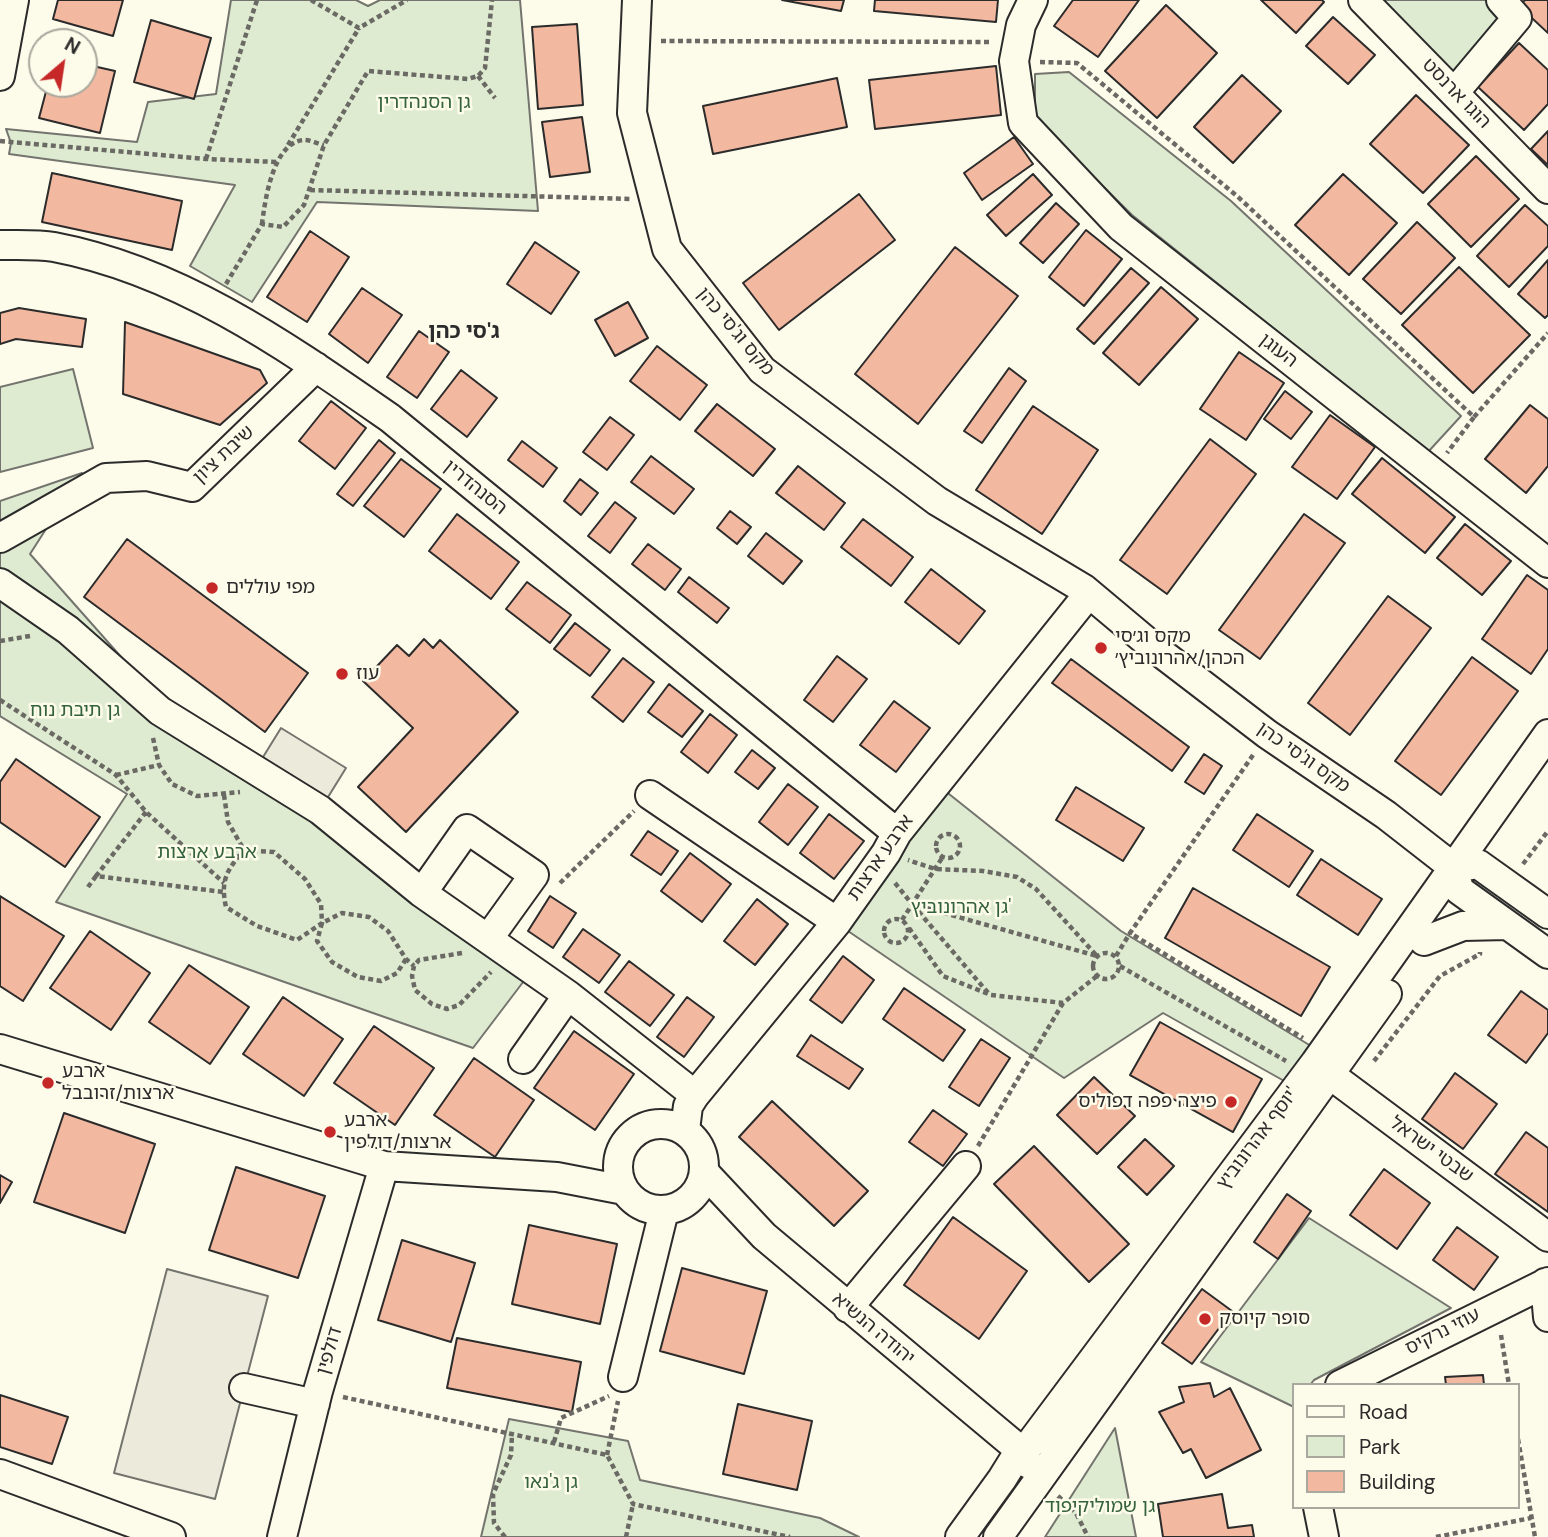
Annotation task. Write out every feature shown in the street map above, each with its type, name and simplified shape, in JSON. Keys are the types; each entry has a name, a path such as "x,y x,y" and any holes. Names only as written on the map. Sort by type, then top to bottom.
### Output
{"street":[{"path":"0,76 14,0"},
{"name":"מקס וג'סי כהן","path":"637,0 632,113 667,249 762,370 937,501 1020,549 1267,734 1464,874"},
{"path":"1016,52 1021,24 1033,0"},
{"name":"הוגו ארנסט","path":"1363,0 1548,189"},
{"path":"1454,93 1517,18 1501,0"},
{"name":"העוגן","path":"1016,52 1023,123 1121,227 1548,563"},
{"name":"הסנהדרין","path":"0,245 51,246 135,269 213,304 316,367 390,418 887,850"},
{"name":"שיבת ציון","path":"0,538 106,478 147,476 192,487 316,367"},
{"path":"0,583 68,630 160,711 320,810 422,893 568,995 695,1094"},
{"name":"ארבע ארצות","path":"685,1130 688,1106 695,1094 837,922 887,850 1083,595"},
{"name":"יוסף אהרונוביץ'","path":"998,1537 1319,1066 1424,941 1548,734"},
{"name":"יוסף אהרונוביץ'","path":"960,1537 1020,1450 1030,1444 1548,766"},
{"path":"650,795 837,922"},
{"path":"422,893 467,829 534,875 498,946"},
{"path":"1464,874 1548,914"},
{"path":"1464,874 1507,925 1548,954"},
{"path":"1424,941 1463,926 1507,925"},
{"path":"523,1059 568,995"},
{"path":"0,1049 384,1166 557,1177 624,1190"},
{"name":"שבטי ישראל","path":"1319,1066 1548,1237"},
{"path":"663,1124 685,1130 698,1143 704,1157 705,1173 700,1187 690,1200 677,1208 664,1211 648,1209 634,1201 624,1190 617,1169 619,1154 626,1140 641,1128 663,1124"},
{"path":"557,1177 619,1154"},
{"name":"דולפין","path":"282,1537 317,1398 384,1166"},
{"path":"848,1308 966,1166"},
{"name":"יהודה הנשיא","path":"705,1173 764,1236 982,1421 1020,1450 1037,1483"},
{"name":"יהודה הנשיא","path":"690,1200 764,1236"},
{"path":"623,1377 664,1211"},
{"path":"1547,1282 1548,1317"},
{"name":"עוזי נרקיס","path":"1344,1383 1547,1282"},
{"path":"244,1388 317,1398"},
{"name":"יהודה הנשיא","path":"982,1421 998,1458 1002,1479"},
{"path":"0,1474 171,1537"}],"path":[{"path":"206,159 257,0"},
{"path":"311,0 359,29"},
{"path":"229,280 262,224 265,199 277,162 359,29 407,0"},
{"path":"262,224 283,227 304,205 324,145 368,71 468,79 478,76 485,68 492,0"},
{"path":"635,41 1016,52 1077,63 1237,196 1474,417"},
{"path":"478,76 495,98"},
{"path":"288,145 304,139 324,145"},
{"path":"0,141 206,159 277,162"},
{"path":"310,190 655,200"},
{"path":"1433,472 1474,417 1548,333"},
{"path":"0,701 116,775 146,812 225,883"},
{"path":"151,727 159,765 172,783 197,796 248,791"},
{"path":"1116,956 1267,734"},
{"path":"116,775 159,765"},
{"path":"224,795 228,822 244,850"},
{"path":"534,875 558,885 650,795"},
{"path":"88,887 146,812"},
{"path":"945,834 955,835 961,843 960,853 952,858 942,858 936,850 937,840 945,834"},
{"path":"244,850 228,869 223,892 226,907 257,926 297,940 342,913 369,917 388,931 406,959 414,966"},
{"path":"244,850 274,852 305,879 321,904 322,923 317,941 332,962 358,977 380,981 397,972 406,959"},
{"path":"887,850 934,869 983,871 1017,877 1036,889 1097,956"},
{"path":"887,850 912,904 990,995"},
{"path":"902,920 942,858"},
{"path":"96,876 223,892"},
{"path":"912,904 1097,956 1106,952 1116,956 1120,966 1319,1066"},
{"path":"909,928 908,937 900,943 890,942 884,934 885,925 893,919 902,920 909,928 943,976 990,995 1063,1003"},
{"path":"1130,933 1319,1066"},
{"path":"433,959 419,960 414,966 412,976 415,990 432,1004 447,1009 459,1005 498,946"},
{"path":"1097,956 1093,966 1097,976"},
{"path":"1097,976 1107,979 1116,975 1120,966"},
{"path":"966,1166 1063,1003 1097,976"},
{"path":"1496,1306 1509,1383"},
{"path":"554,1442 561,1418 620,1391 607,1455 633,1504 626,1537"},
{"path":"317,1398 554,1442 607,1455"},
{"path":"505,1537 494,1523 493,1494 511,1455 512,1434"},
{"path":"1520,1452 1535,1537"},
{"path":"1037,1483 1066,1501 1085,1528 1088,1537"},
{"path":"633,1504 790,1537"},
{"path":"1436,1537 1531,1518"}],"green space":[{"name":"גן הסנהדרין","path":"231,0 356,0 368,6 380,0 520,0 538,211 317,202 252,302 190,266 235,185 9,154 11,143 6,129 137,142 148,102 216,94"},
{"path":"1378,0 1488,0 1507,20 1455,77"},
{"path":"1069,72 1231,201 1461,416 1428,452 1132,215 1035,119 1035,74"},
{"path":"73,369 93,448 0,472 0,387"},
{"name":"ארבע ארצות","path":"82,473 30,554 161,702 536,965 473,1048 56,902 127,794 0,716 0,501"},
{"name":"גן אהרונוביץ'","path":"944,790 1121,931 1311,1046 1286,1082 1163,1013 1064,1078 845,929"},
{"path":"1309,1218 1451,1308 1312,1383 1292,1383 1292,1406 1201,1362"},
{"name":"גן ג'נאו","path":"509,1419 628,1441 640,1480 820,1518 859,1537 481,1537"},
{"name":"גן שמוליקיפוד","path":"1115,1428 1136,1537 1045,1537"}],"shaded area":[{"path":"281,728 346,768 320,810 255,770"},
{"path":"167,1269 268,1296 215,1499 114,1473"}],"building":[{"path":"58,0 123,0 113,36 98,32 98,28 85,28 53,19"},
{"path":"782,0 844,0 841,11"},
{"path":"875,0 998,0 996,22 874,11"},
{"path":"1073,0 1139,0 1098,57 1054,26"},
{"path":"1261,0 1322,0 1324,2 1296,33"},
{"path":"1525,0 1548,0 1548,33 1519,6"},
{"path":"1166,5 1217,53 1157,118 1105,71"},
{"path":"1333,17 1375,55 1348,84 1306,46"},
{"path":"151,20 211,38 194,99 134,82"},
{"path":"577,24 583,105 538,109 532,27"},
{"path":"1519,43 1548,70 1548,104 1524,130 1478,87"},
{"path":"996,66 1001,115 875,129 869,80"},
{"path":"98,67 115,71 100,133 39,118 44,98 98,98"},
{"path":"1242,75 1281,111 1233,163 1194,127"},
{"path":"837,78 847,127 713,154 703,106"},
{"path":"1416,95 1469,145 1423,193 1370,144"},
{"path":"582,117 590,172 550,177 542,122"},
{"path":"1548,131 1548,165 1531,149"},
{"path":"1014,137 1033,164 982,200 964,173"},
{"path":"1476,156 1519,199 1471,247 1428,204"},
{"path":"52,173 182,201 172,250 42,222"},
{"path":"1033,174 1052,195 1006,236 987,215"},
{"path":"1343,174 1397,223 1349,275 1295,225"},
{"path":"859,194 895,240 779,330 743,283"},
{"path":"1056,203 1079,224 1043,263 1020,243"},
{"path":"1525,205 1548,226 1548,246 1509,287 1477,256"},
{"path":"1417,222 1455,258 1401,314 1363,279"},
{"path":"1086,230 1122,259 1084,306 1049,277"},
{"path":"310,231 349,257 307,322 267,297"},
{"path":"535,242 579,272 551,314 507,284"},
{"path":"955,247 1018,296 918,424 855,374"},
{"path":"1548,260 1548,315 1545,318 1518,294"},
{"path":"1459,267 1530,335 1473,393 1402,325"},
{"path":"1131,268 1149,283 1094,344 1077,329"},
{"path":"1161,287 1198,319 1139,385 1103,353"},
{"path":"362,288 402,315 368,363 329,334"},
{"path":"628,302 648,338 615,356 595,320"},
{"path":"19,308 86,319 82,347 16,339 0,344 0,313"},
{"path":"125,322 260,370 267,383 220,425 123,394"},
{"path":"419,331 449,352 417,398 387,377"},
{"path":"657,346 707,385 680,420 630,381"},
{"path":"1239,352 1284,383 1246,440 1200,409"},
{"path":"1009,368 1026,381 982,443 964,431"},
{"path":"461,370 497,398 467,437 431,409"},
{"path":"1285,391 1312,412 1291,439 1264,419"},
{"path":"331,401 366,428 335,469 299,441"},
{"path":"717,404 775,449 753,476 695,431"},
{"path":"1530,405 1548,419 1548,466 1526,493 1485,459"},
{"path":"1033,406 1098,450 1042,534 976,490"},
{"path":"1330,415 1375,447 1337,499 1292,467"},
{"path":"610,417 634,435 607,470 583,452"},
{"path":"1210,439 1256,474 1167,594 1120,560"},
{"path":"379,440 395,453 353,506 337,494"},
{"path":"522,441 557,468 543,487 508,460"},
{"path":"651,456 694,489 674,514 631,482"},
{"path":"1382,458 1455,517 1425,553 1352,494"},
{"path":"401,459 441,489 404,537 364,506"},
{"path":"798,466 845,503 824,530 776,493"},
{"path":"580,479 598,493 581,515 564,501"},
{"path":"615,502 636,518 610,553 588,536"},
{"path":"730,511 751,527 737,544 717,528"},
{"path":"457,514 519,562 491,599 429,551"},
{"path":"1304,514 1345,543 1260,659 1219,630"},
{"path":"863,519 913,557 891,586 841,547"},
{"path":"1465,524 1511,561 1482,595 1437,558"},
{"path":"766,533 802,561 783,584 748,556"},
{"path":"127,539 308,673 265,732 84,597"},
{"path":"648,544 681,569 665,590 632,564"},
{"path":"931,569 985,611 959,644 905,602"},
{"path":"1527,575 1548,590 1548,649 1531,674 1482,639"},
{"path":"689,577 729,608 717,623 678,592"},
{"path":"527,582 571,615 550,643 506,609"},
{"path":"1388,596 1431,628 1350,735 1308,703"},
{"path":"575,623 610,650 590,676 554,649"},
{"path":"424,639 433,648 440,640 518,712 406,832 358,787 413,728 363,681 397,645 409,656"},
{"path":"837,656 867,679 833,722 804,700"},
{"path":"1472,657 1518,691 1441,795 1395,761"},
{"path":"623,658 654,682 623,722 592,697"},
{"path":"1071,659 1189,747 1172,771 1052,683"},
{"path":"669,684 703,711 682,737 648,712"},
{"path":"894,701 930,728 896,772 860,745"},
{"path":"710,714 737,735 708,773 681,752"},
{"path":"752,750 775,768 758,789 735,772"},
{"path":"1204,754 1222,766 1204,794 1185,782"},
{"path":"16,759 100,817 65,867 0,822 0,782"},
{"path":"788,784 818,807 788,845 759,822"},
{"path":"1076,787 1144,828 1123,861 1056,820"},
{"path":"829,814 864,841 834,879 800,853"},
{"path":"1257,814 1313,851 1289,887 1233,850"},
{"path":"648,831 678,851 661,875 631,855"},
{"path":"690,853 731,884 702,922 661,891"},
{"path":"1321,859 1382,899 1358,935 1297,895"},
{"path":"1193,888 1330,967 1301,1016 1165,938"},
{"path":"0,896 64,936 23,1001 0,986"},
{"path":"550,896 576,913 553,948 528,931"},
{"path":"757,899 788,924 755,965 724,941"},
{"path":"583,929 620,955 599,983 563,957"},
{"path":"90,931 150,973 111,1030 50,988"},
{"path":"843,956 874,980 842,1023 810,1000"},
{"path":"629,961 674,995 650,1026 605,992"},
{"path":"189,965 249,1007 210,1064 149,1022"},
{"path":"904,988 965,1030 943,1061 883,1019"},
{"path":"1521,991 1548,1010 1548,1033 1526,1063 1488,1035"},
{"path":"283,997 343,1039 304,1096 243,1054"},
{"path":"687,997 714,1017 684,1057 657,1037"},
{"path":"1160,1022 1262,1079 1233,1132 1130,1075"},
{"path":"374,1026 434,1068 395,1125 334,1083"},
{"path":"574,1031 634,1074 595,1130 534,1088"},
{"path":"811,1035 863,1069 849,1089 797,1056"},
{"path":"981,1039 1010,1058 979,1106 949,1087"},
{"path":"474,1058 534,1100 495,1157 434,1115"},
{"path":"1455,1073 1497,1104 1463,1149 1422,1119"},
{"path":"1094,1077 1135,1116 1097,1154 1057,1115"},
{"path":"772,1101 868,1191 834,1226 739,1137"},
{"path":"933,1110 967,1134 943,1166 909,1142"},
{"path":"64,1113 155,1144 125,1233 34,1202"},
{"path":"1526,1132 1548,1148 1548,1212 1495,1174"},
{"path":"1145,1139 1174,1166 1147,1195 1118,1167"},
{"path":"1034,1146 1129,1244 1089,1282 994,1184"},
{"path":"236,1167 325,1196 298,1278 209,1250"},
{"path":"1384,1169 1430,1203 1397,1249 1350,1215"},
{"path":"0,1175 12,1182 0,1203"},
{"path":"1287,1194 1311,1211 1278,1259 1254,1242"},
{"path":"953,1217 1027,1271 979,1339 904,1285"},
{"path":"529,1225 617,1244 600,1324 512,1304"},
{"path":"1457,1227 1498,1257 1474,1290 1433,1260"},
{"path":"402,1240 475,1263 451,1342 378,1320"},
{"path":"682,1268 767,1291 744,1374 660,1351"},
{"path":"1202,1289 1232,1311 1192,1364 1162,1343"},
{"path":"457,1338 581,1362 572,1412 447,1388"},
{"path":"1483,1375 1484,1383 1446,1383 1445,1377"},
{"path":"1210,1383 1214,1397 1230,1388 1261,1450 1206,1478 1191,1449 1183,1453 1159,1412 1184,1402 1179,1387"},
{"path":"0,1395 68,1417 52,1464 0,1447"},
{"path":"738,1404 812,1421 797,1490 723,1474"},
{"path":"1222,1494 1228,1528 1252,1525 1254,1537 1163,1537 1158,1504"}],"place":[{"name":"מפי עוללים","path":"212,588"},
{"name":"מקס וג׳סי הכהן/אהרונוביץ׳","path":"1101,648"},
{"name":"עוז","path":"342,674"},
{"name":"ארבע ארצות/זרובבל","path":"48,1083"},
{"name":"פיצה פפה דפוליס","path":"1231,1102"},
{"name":"ארבע ארצות/דולפין","path":"330,1132"},
{"name":"סופר קיוסק","path":"1205,1319"}],"district":[{"name":"ג'סי כהן","path":"464,332"}],"park label":[{"name":"גן תיבת נוח","path":"75,711"}]}
